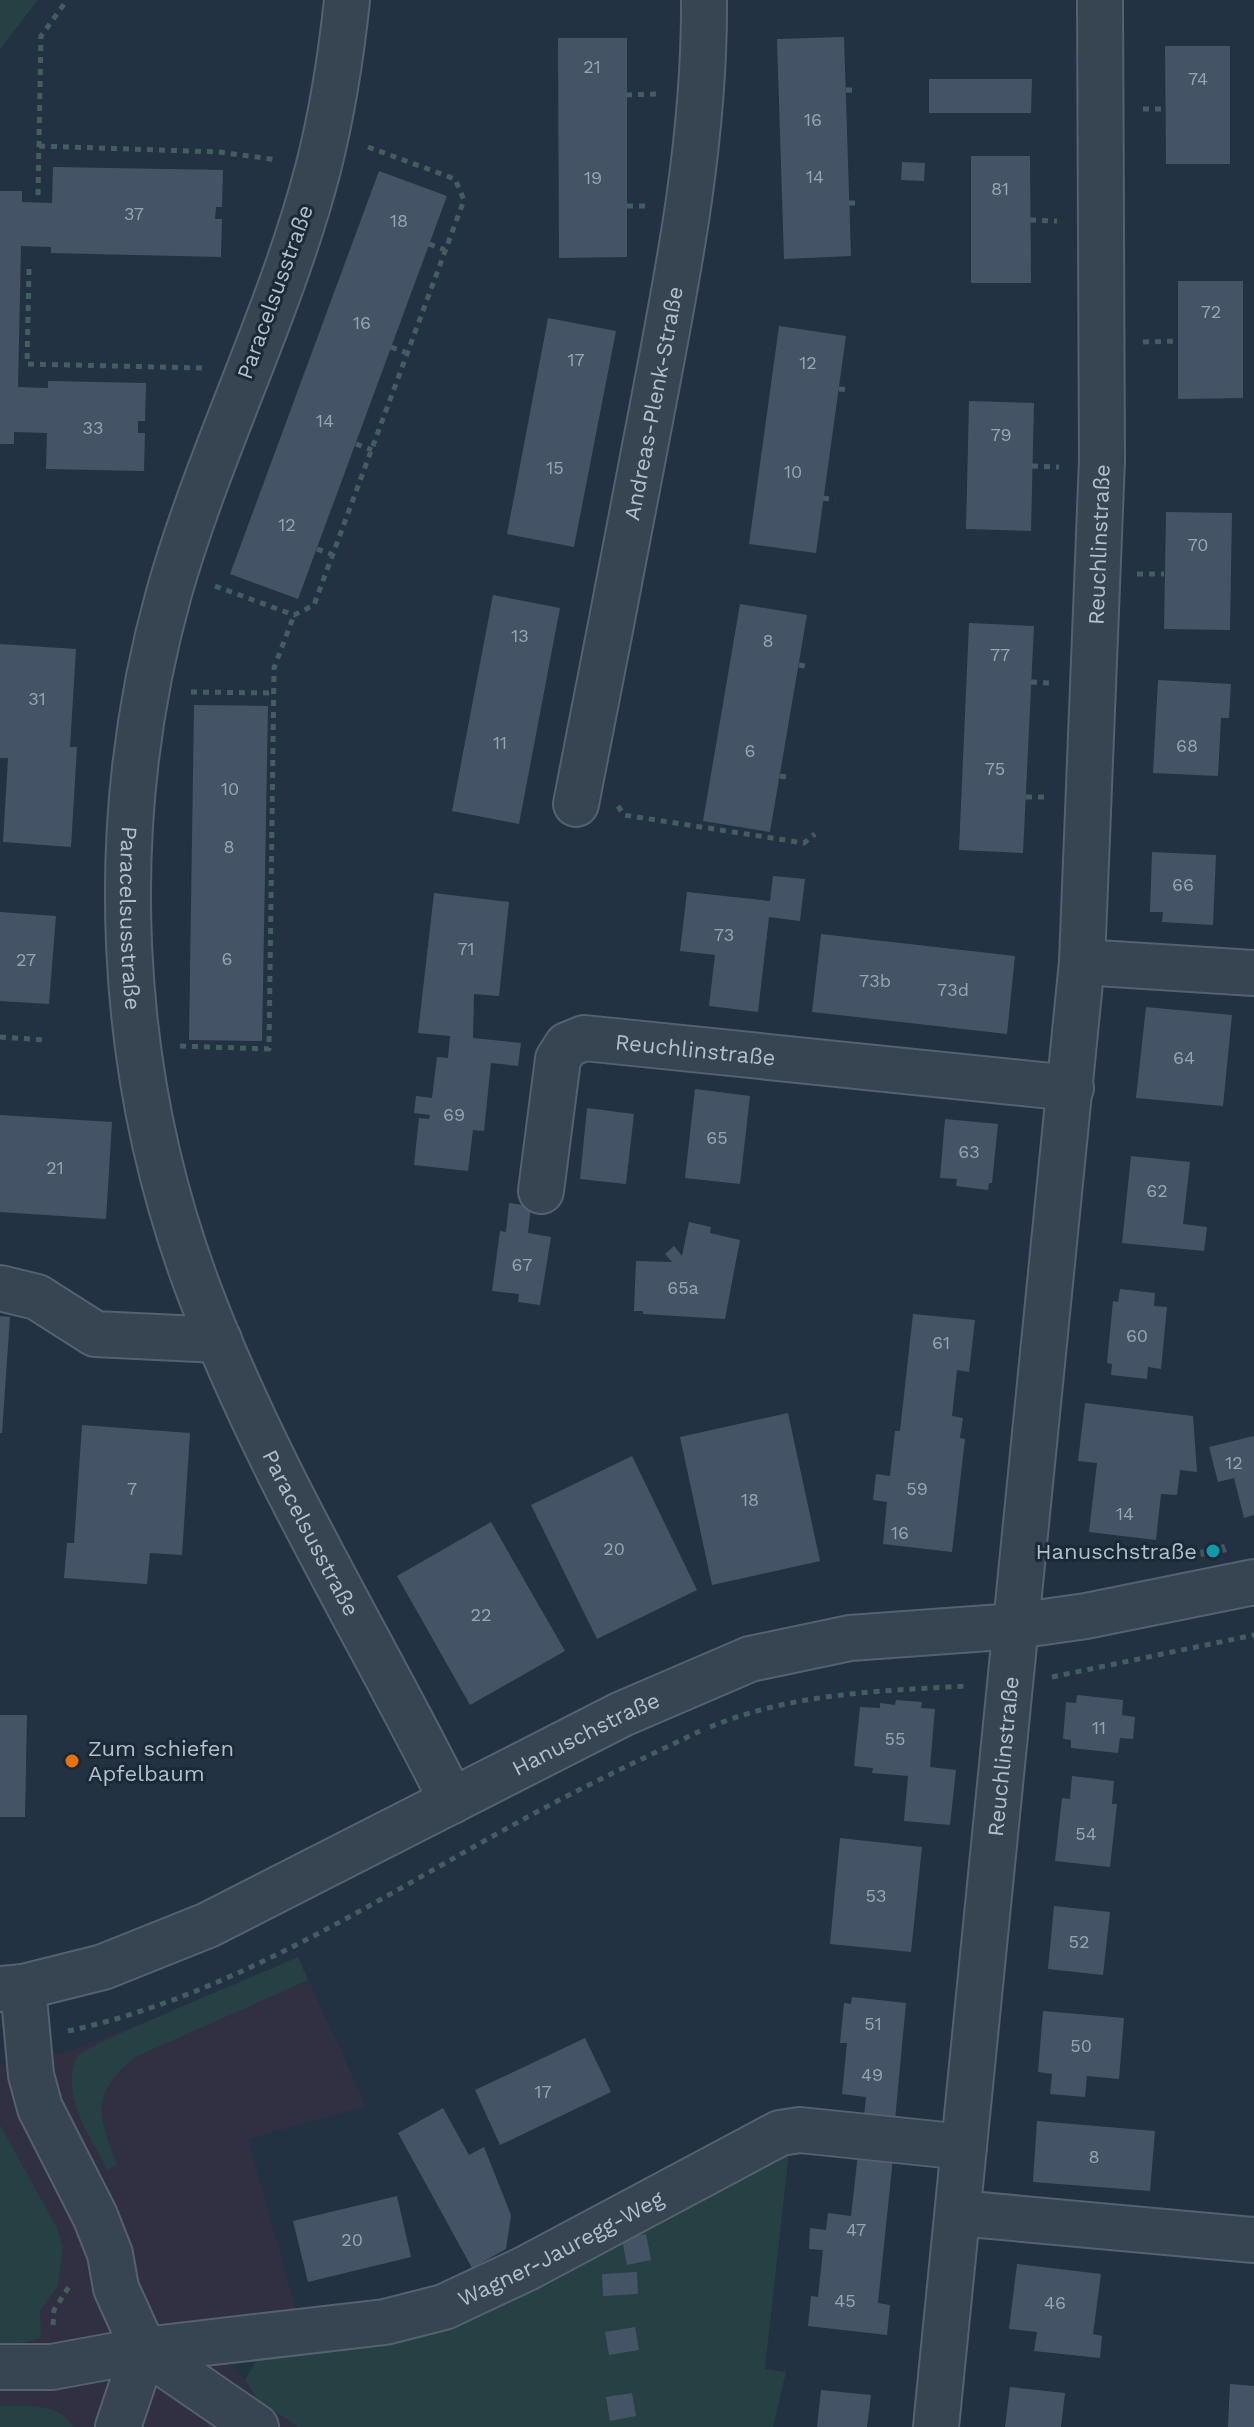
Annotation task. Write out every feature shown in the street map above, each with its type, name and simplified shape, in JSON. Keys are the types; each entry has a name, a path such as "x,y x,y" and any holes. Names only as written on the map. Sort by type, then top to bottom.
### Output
{"street":[{"name":"Paracelsusstraße","path":"347,0 333,98 317,172 169,593 144,710 129,821 128,914 136,1028 157,1159 200,1294 247,1406 452,1801"},
{"name":"Andreas-Plenk-Straße","path":"594,800 690,198 702,85 704,0"},
{"name":"Reuchlinstraße","path":"936,2427 1082,962 1102,460 1100,0"},
{"path":"1082,962 1254,973"},
{"name":"Reuchlinstraße","path":"541,1191 558,1059 567,1045 584,1038 600,1037 1071,1088"},
{"path":"0,1288 37,1297 95,1334 219,1340"},
{"name":"Hanuschstraße","path":"11,1988 103,1967 181,1936 622,1714 750,1659 850,1638 1016,1626 1131,1608 1254,1582"},
{"path":"11,1988 27,2040 40,2108 95,2216 110,2254 116,2288 144,2350 256,2427"},
{"name":"Wagner-Jauregg-Weg","path":"0,2367 52,2367 144,2350 385,2322 444,2307 527,2268 780,2133 800,2130 964,2147"},
{"path":"958,2213 1254,2240"},
{"path":"118,2427 144,2350"}],"path":[{"path":"38,195 41,36 67,0"},
{"path":"846,90 858,90"},
{"path":"626,95 666,94"},
{"path":"1131,109 1166,109"},
{"path":"175,1046 269,1049 266,986 274,668 294,615 314,605 464,200 455,179 358,143"},
{"path":"39,146 219,152 280,161"},
{"path":"849,203 860,203"},
{"path":"1030,220 1068,221"},
{"path":"429,244 445,250"},
{"path":"29,269 27,364 208,368"},
{"path":"1133,342 1178,341"},
{"path":"391,347 407,353"},
{"path":"839,389 850,390"},
{"path":"356,444 372,450"},
{"path":"1032,466 1070,467"},
{"path":"823,498 835,500"},
{"path":"317,549 333,555"},
{"path":"1131,574 1164,574"},
{"path":"210,584 294,615"},
{"path":"799,665 810,667"},
{"path":"182,692 274,693"},
{"path":"780,776 792,778"},
{"path":"594,800 624,815 804,843 815,834"},
{"path":"0,1037 45,1040"},
{"path":"1064,1676 1254,1635"},
{"path":"27,2040 105,2023 167,2003 253,1964 523,1819 735,1717 836,1694 974,1685"},
{"path":"52,2367 54,2310 72,2281"}],"shaded area":[{"path":"298,1957 366,2106 248,2139 297,2314 197,2322 210,2344 245,2380 258,2400 298,2427 0,2427 0,2065 66,2052 171,2013"}],"green space":[{"path":"0,0 38,0 0,49"},
{"path":"298,1957 308,1980 135,2057 121,2070 111,2082 102,2106 105,2132 117,2164 108,2170 74,2101 72,2072 77,2057 142,2024"},
{"path":"0,2125 57,2228 63,2247 58,2285 40,2311 41,2338 19,2344 0,2344"},
{"path":"789,2151 765,2369 786,2372 773,2427 298,2427 258,2400 245,2380 258,2358"},
{"path":"0,2406 51,2409 73,2427 0,2427"}],"building":[{"path":"844,37 851,256 784,259 777,39"},
{"path":"558,38 627,38 627,257 559,258"},
{"path":"1165,46 1230,46 1230,164 1166,164"},
{"path":"929,79 1032,79 1031,113 929,113"},
{"path":"971,156 1030,156 1031,283 971,283"},
{"path":"902,162 925,163 924,181 901,180"},
{"path":"53,167 223,170 222,207 216,207 215,219 222,219 221,257 51,253 51,247 21,246 18,387 48,388 48,381 146,383 145,421 138,421 138,433 145,433 144,471 46,469 47,433 14,432 14,444 0,444 0,191 22,191 22,202 52,203"},
{"path":"379,171 447,196 298,599 230,574"},
{"path":"1178,281 1243,281 1243,398 1178,399"},
{"path":"548,318 616,331 574,547 507,534"},
{"path":"779,326 846,336 816,553 749,544"},
{"path":"969,401 1034,403 1031,531 966,529"},
{"path":"1166,512 1232,513 1230,630 1164,629"},
{"path":"493,595 560,608 519,824 452,811"},
{"path":"740,604 807,615 770,832 703,821"},
{"path":"969,623 1034,626 1023,853 959,850"},
{"path":"0,644 76,649 70,747 77,747 71,847 3,842 8,758 0,758"},
{"path":"1158,680 1231,684 1229,718 1221,718 1218,776 1153,773"},
{"path":"194,705 268,706 262,1041 189,1040"},
{"path":"1152,852 1216,855 1213,925 1162,922 1163,912 1150,912"},
{"path":"773,876 805,879 800,921 769,917 758,1012 709,1006 715,955 680,951 687,892 770,901"},
{"path":"434,893 509,902 499,996 474,994 473,1038 521,1043 518,1066 491,1063 484,1131 473,1130 468,1171 414,1165 419,1118 429,1119 430,1115 414,1113 416,1096 432,1098 437,1057 448,1058 450,1036 418,1033"},
{"path":"0,912 56,916 49,1004 0,1001"},
{"path":"821,934 1015,956 1007,1034 812,1012"},
{"path":"1146,1007 1232,1015 1223,1106 1136,1098"},
{"path":"695,1089 750,1096 740,1184 685,1178"},
{"path":"587,1108 634,1114 626,1184 580,1179"},
{"path":"0,1115 112,1122 106,1219 0,1212"},
{"path":"945,1119 998,1124 992,1183 989,1183 988,1190 956,1186 957,1179 940,1178"},
{"path":"1131,1156 1190,1162 1183,1224 1207,1227 1204,1251 1122,1243"},
{"path":"509,1203 531,1206 528,1233 551,1237 540,1305 518,1302 519,1294 492,1291 500,1231 506,1232"},
{"path":"689,1222 711,1227 710,1233 740,1240 725,1319 634,1311 636,1261 672,1262 665,1254 674,1246 682,1256"},
{"path":"1120,1289 1155,1293 1154,1306 1167,1307 1161,1369 1148,1367 1147,1379 1111,1375 1112,1364 1107,1363 1113,1301 1118,1302"},
{"path":"913,1314 975,1320 969,1372 957,1370 952,1416 963,1418 960,1438 965,1439 952,1552 883,1544 887,1502 873,1500 876,1474 890,1476 895,1431 900,1431"},
{"path":"0,1316 10,1317 2,1433 0,1433"},
{"path":"1085,1403 1193,1416 1197,1472 1180,1470 1177,1495 1161,1494 1156,1540 1089,1532 1097,1463 1078,1461"},
{"path":"788,1413 820,1561 712,1585 680,1437"},
{"path":"82,1425 190,1433 182,1555 150,1553 147,1584 64,1578 67,1543 74,1543"},
{"path":"1254,1436 1254,1515 1244,1518 1234,1478 1218,1482 1209,1447"},
{"path":"632,1456 697,1590 597,1639 531,1505"},
{"path":"491,1522 565,1651 470,1705 397,1576"},
{"name":"Hanuschstraße","path":"1224,1544 1227,1552 1201,1557 1200,1550"},
{"path":"1077,1695 1123,1700 1122,1715 1135,1717 1133,1739 1120,1738 1118,1753 1071,1748 1071,1740 1063,1739 1066,1702 1076,1703"},
{"path":"896,1700 922,1702 921,1708 935,1709 930,1767 956,1770 950,1825 904,1821 908,1776 872,1773 873,1768 854,1766 860,1707 880,1708 880,1703 895,1705"},
{"path":"0,1715 27,1715 25,1817 0,1817"},
{"path":"1072,1776 1114,1781 1112,1804 1117,1804 1110,1867 1055,1861 1062,1798 1070,1799"},
{"path":"840,1838 922,1847 911,1952 830,1944"},
{"path":"1054,1906 1110,1912 1103,1975 1048,1969"},
{"path":"852,1997 906,2003 895,2120 864,2116 866,2097 842,2094 847,2043 840,2043 844,2003 851,2004"},
{"path":"1043,2011 1124,2018 1119,2079 1087,2076 1085,2097 1050,2094 1052,2074 1038,2072"},
{"path":"585,2038 611,2092 500,2145 475,2090"},
{"path":"443,2108 469,2155 484,2147 511,2215 506,2249 472,2268 398,2133"},
{"path":"1037,2121 1155,2131 1150,2191 1033,2182"},
{"path":"858,2154 893,2158 878,2303 890,2305 887,2335 808,2326 811,2296 818,2297 823,2250 809,2249 810,2228 826,2230 828,2213 851,2216"},
{"path":"397,2196 411,2257 308,2282 293,2221"},
{"path":"646,2234 651,2260 627,2265 622,2239"},
{"path":"1017,2264 1101,2274 1093,2334 1102,2336 1100,2358 1034,2351 1037,2332 1009,2329"},
{"path":"637,2272 638,2294 603,2296 602,2274"},
{"path":"635,2327 639,2350 609,2355 605,2332"},
{"path":"1230,2384 1254,2386 1254,2427 1228,2427"},
{"path":"1010,2387 1065,2393 1061,2427 1005,2427"},
{"path":"821,2390 871,2395 867,2427 817,2427"},
{"path":"632,2393 636,2416 610,2421 606,2397"}],"place":[{"name":"Hanuschstraße","path":"1213,1551"},
{"name":"Zum schiefen Apfelbaum","path":"72,1761"}]}
